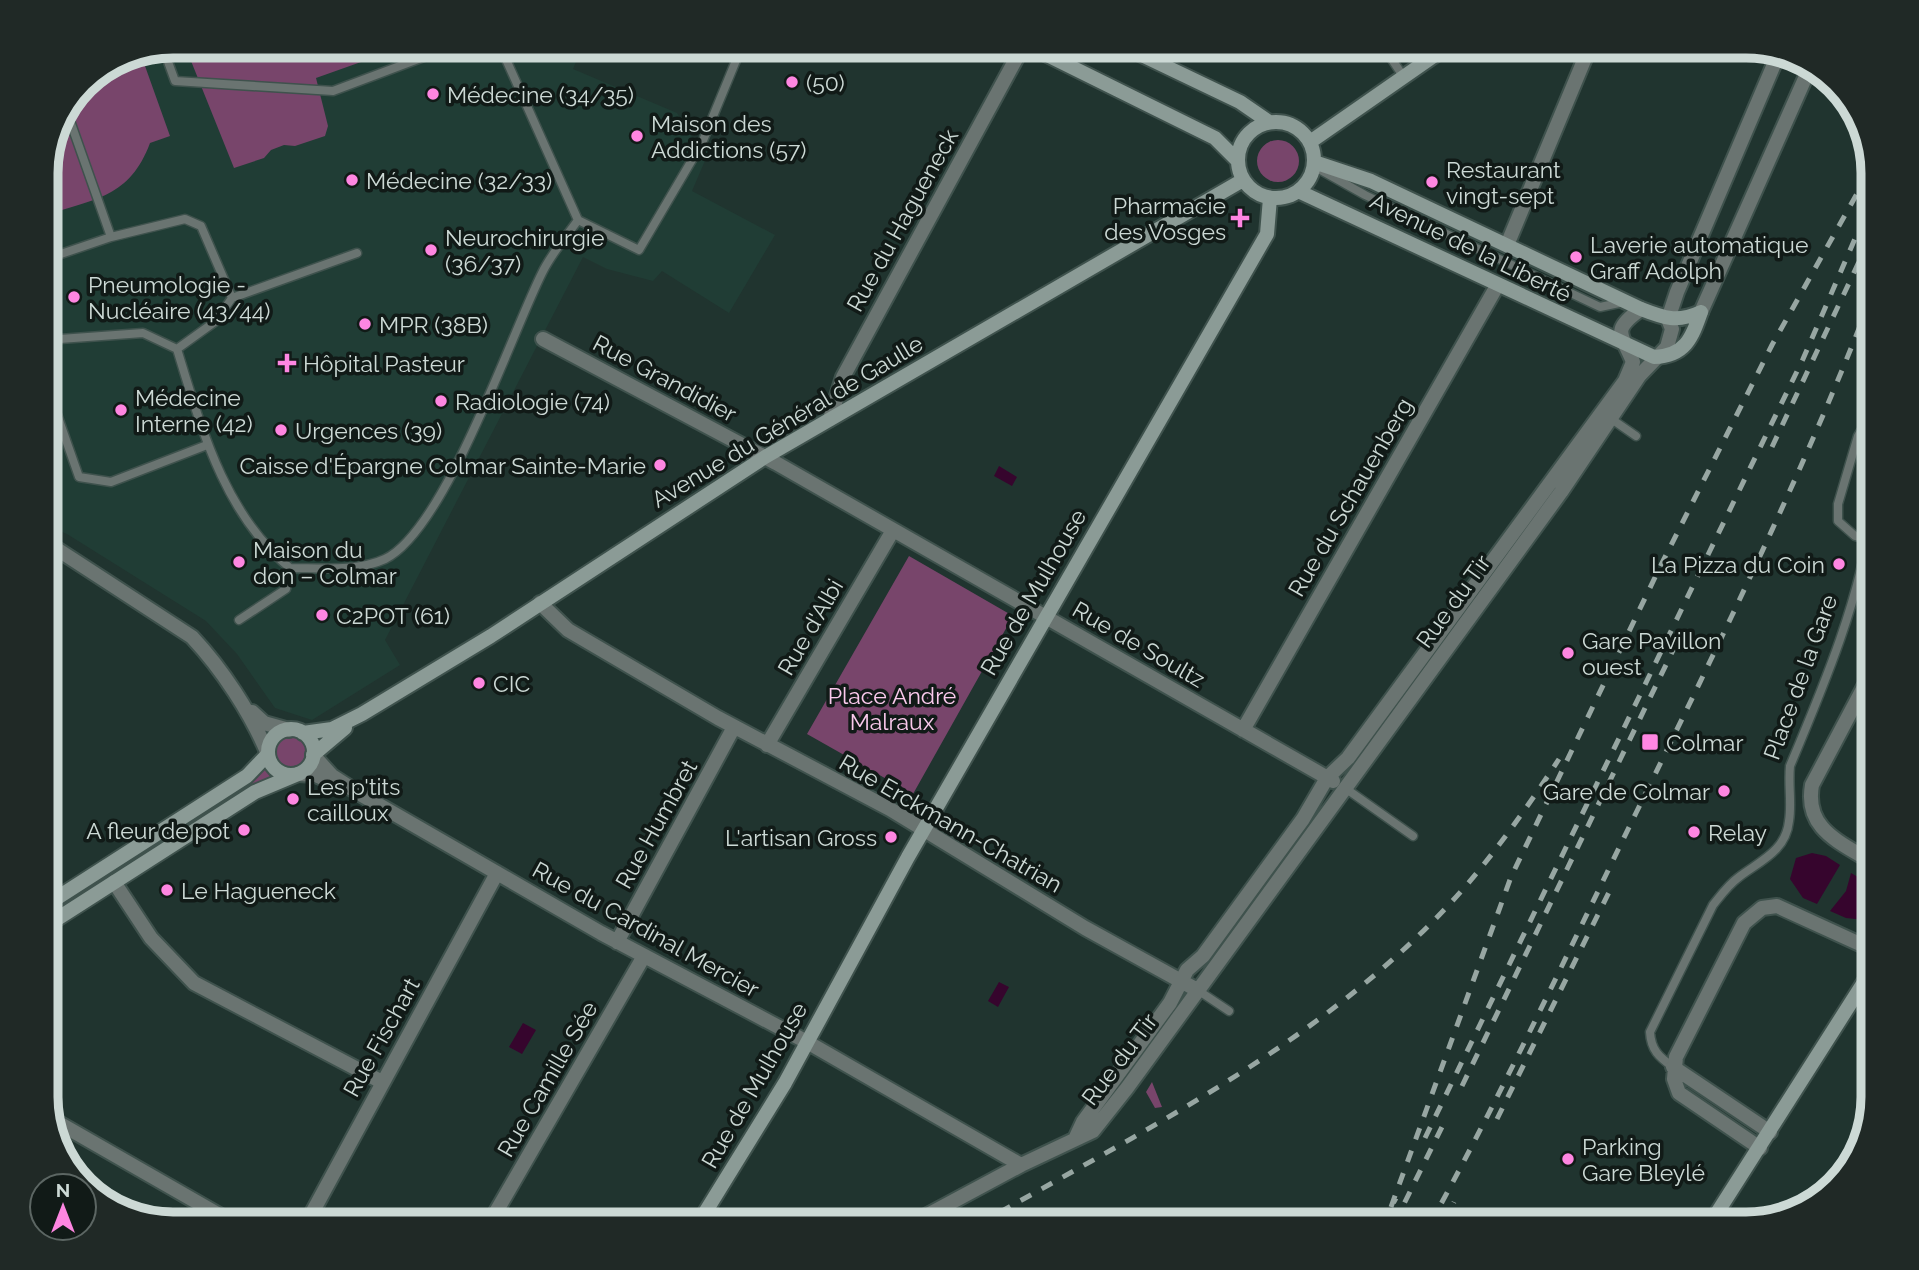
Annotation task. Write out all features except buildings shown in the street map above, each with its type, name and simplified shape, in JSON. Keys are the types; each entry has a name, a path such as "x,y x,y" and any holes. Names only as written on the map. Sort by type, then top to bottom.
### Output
{"main road":[{"path":"1053,58 1215,138 1237,160 1243,180 1250,188 1270,198 1298,191 1308,180 1314,164 1310,142 1293,125 1269,122 1240,103 1147,58"},
{"path":"1310,142 1430,58"},
{"path":"1237,160 1247,135 1269,122"},
{"name":"Avenue de la Liberté","path":"1314,164 1371,181 1624,302 1668,319"},
{"name":"Avenue du Général de Gaulle","path":"296,732 332,729 362,714 540,603 765,457 1243,180"},
{"name":"Avenue de la Liberté","path":"1298,191 1623,345 1654,357"},
{"name":"Rue de Mulhouse","path":"705,1212 807,1042 1044,617 1267,234 1270,198"},
{"path":"1668,319 1683,320 1701,312"},
{"path":"1654,357 1673,354 1684,348 1691,341 1701,312"},
{"name":"Avenue du Général de Gaulle","path":"313,755 362,714"},
{"path":"58,897 247,776 268,754 276,735 296,732 311,743 313,755 308,766 298,774 255,792 58,918"},
{"path":"268,754 279,772 298,774"},
{"path":"1718,1212 1861,988"}],"street":[{"name":"Rue du Hagueneck","path":"830,419 843,377 1016,58"},
{"path":"1507,246 1585,58"},
{"path":"1654,357 1669,342 1672,329 1668,319 1677,292 1775,62"},
{"path":"1701,312 1806,75"},
{"name":"Rue du Schauenberg","path":"1243,730 1497,286"},
{"path":"1623,345 1620,330 1624,321 1641,309"},
{"name":"Rue Grandidier","path":"543,339 765,457"},
{"name":"Rue du Tir","path":"1555,488 1632,369 1633,362 1623,345"},
{"name":"Rue du Tir","path":"933,1212 1020,1165 1093,1130 1108,1113 1345,788 1477,595 1654,357"},
{"name":"Rue de Soultz","path":"765,457 892,532 1345,788"},
{"name":"Rue d'Albi","path":"768,745 892,532"},
{"path":"58,550 192,637 206,651 258,731 268,754"},
{"name":"Rue du Tir","path":"1076,1137 1083,1122 1170,1003 1180,981 1212,945 1303,819 1327,778 1348,758 1477,595"},
{"name":"Rue Erckmann-Chatrian","path":"540,603 568,629 734,727 924,829 1085,929 1199,991"},
{"path":"1861,694 1812,785 1809,803 1813,817 1825,831 1861,855"},
{"path":"235,697 264,723 296,732"},
{"name":"Rue Humbret","path":"617,942 734,727"},
{"name":"Rue du Cardinal Mercier","path":"313,755 332,776 360,794 617,942 807,1042 1020,1165"},
{"name":"Rue du Cardinal Mercier","path":"298,774 316,775 360,794"},
{"name":"Rue Fischart","path":"312,1212 497,873"},
{"path":"114,882 151,938 194,984 382,1082"},
{"path":"1760,1148 1679,1093 1673,1067 1713,985 1744,923 1762,908 1777,906 1861,944"},
{"name":"Rue Camille Sée","path":"496,1212 644,956"},
{"name":"Place de la Gare","path":"1673,1067 1770,1132"},
{"path":"61,1125 214,1212"}],"lane":[{"path":"167,59 174,81 333,91 421,58"},
{"path":"505,58 578,220 639,250 702,143 737,58"},
{"path":"1391,58 1403,76"},
{"path":"70,122 111,237"},
{"path":"1314,164 1365,195 1600,307 1624,302"},
{"path":"58,255 111,237 185,219 201,226 232,298"},
{"path":"58,339 143,333 177,349 207,444 233,499 270,552 290,568 356,566 386,558 418,529 444,491 543,270 578,220"},
{"path":"177,349 216,321 232,298 357,253"},
{"path":"58,417 79,477 111,482 207,444"},
{"path":"1610,418 1636,436"},
{"path":"1861,431 1838,504 1838,522 1843,528 1861,536"},
{"name":"Place de la Gare","path":"1673,1067 1651,1045 1650,1032 1713,905 1726,888 1762,863 1779,847 1789,823 1787,789 1790,766 1843,628 1861,567"},
{"path":"239,620 286,589 290,568"},
{"path":"1345,788 1413,836"},
{"path":"1199,991 1229,1011"}],"shaded area":[{"name":"Hôpital Pasteur","path":"173,58 578,58 573,69 677,113 693,139 710,149 692,191 775,235 729,313 662,271 653,281 607,269 583,257 385,640 400,665 312,720 275,708 237,654 206,621 58,530 58,166 62,143 70,122 82,103 97,86 115,73 136,64"},
{"path":"999,466 1017,477 1012,486 994,476"},
{"path":"1812,853 1826,856 1840,865 1817,904 1803,898 1790,879 1796,858"},
{"path":"1851,873 1861,879 1861,920 1846,918 1830,911 1846,891"},
{"path":"999,982 1009,987 998,1007 988,1001"},
{"path":"523,1023 536,1030 522,1054 509,1047"}],"green space":[{"path":"190,58 372,58 316,78 328,126 325,136 295,146 284,145 271,150 264,158 234,168"},
{"path":"144,62 170,136 150,143 132,175 109,193 58,211 58,166 62,143 70,122 97,86 115,73"},
{"path":"1278,140 1293,146 1299,161 1293,176 1278,182 1263,176 1257,161 1263,146"},
{"name":"Place André Malraux","path":"909,556 1013,616 913,794 807,734"},
{"path":"291,735 303,740 308,752 303,764 291,769 279,764 274,752 279,740"},
{"path":"264,765 271,778 58,912 58,901"},
{"path":"1152,1082 1162,1107 1155,1108 1146,1092"}],"railway":[{"path":"1391,1207 1511,877 1659,569 1772,345 1861,187"},
{"path":"1425,1138 1803,359 1861,225"},
{"path":"1772,447 1861,258"},
{"path":"1436,1212 1510,1071 1730,620 1790,491 1861,322"},
{"path":"1462,1086 1677,642"},
{"path":"1000,1212 1223,1084 1282,1046 1338,1004 1392,960 1443,911 1505,837 1559,759"},
{"path":"1497,1119 1613,884"},
{"path":"1400,1212 1442,1127"},
{"path":"1388,1212 1396,1198"},
{"path":"1449,1212 1454,1202"}],"place":[{"name":"(50)","path":"792,82"},
{"name":"Médecine (34/35)","path":"433,94"},
{"name":"Maison des Addictions (57)","path":"637,136"},
{"name":"Médecine (32/33)","path":"352,180"},
{"name":"Restaurant vingt-sept","path":"1432,182"},
{"name":"Pharmacie des Vosges","path":"1240,218"},
{"name":"Neurochirurgie (36/37)","path":"431,250"},
{"name":"Laverie automatique Graff Adolph","path":"1576,257"},
{"name":"Pneumologie - Nucléaire (43/44)","path":"74,297"},
{"name":"MPR (38B)","path":"365,324"},
{"name":"Hôpital Pasteur","path":"287,363"},
{"name":"Radiologie (74)","path":"441,401"},
{"name":"Médecine Interne (42)","path":"121,410"},
{"name":"Urgences (39)","path":"281,430"},
{"name":"Caisse d'Épargne Colmar Sainte-Marie","path":"660,465"},
{"name":"Maison du don – Colmar","path":"239,562"},
{"name":"La Pizza du Coin","path":"1839,564"},
{"name":"C2POT (61)","path":"322,615"},
{"name":"Gare Pavillon ouest","path":"1568,653"},
{"name":"CIC","path":"479,683"},
{"name":"Colmar","path":"1650,742"},
{"name":"Gare de Colmar","path":"1724,791"},
{"name":"Les p'tits cailloux","path":"293,799"},
{"name":"A fleur de pot","path":"244,830"},
{"name":"Relay","path":"1694,832"},
{"name":"L'artisan Gross","path":"891,837"},
{"name":"Le Hagueneck","path":"167,890"},
{"name":"Parking Gare Bleylé","path":"1568,1159"}]}
